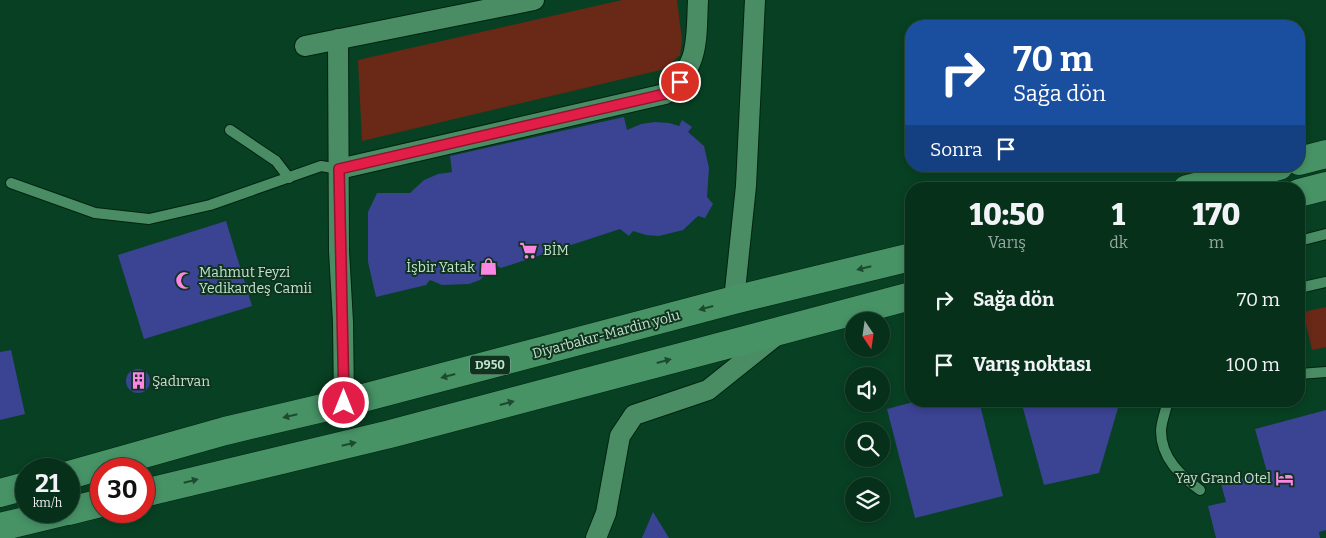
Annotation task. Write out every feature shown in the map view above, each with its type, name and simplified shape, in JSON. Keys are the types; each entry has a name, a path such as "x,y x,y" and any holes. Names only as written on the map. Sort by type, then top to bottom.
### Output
{"highway":[{"path":"1305,159 1326,154"},
{"path":"1215,182 1255,172"},
{"path":"1305,191 1326,186"},
{"name":"Diyarbakır-Mardin yolu","path":"80,472 225,431 344,403 734,300 905,258"},
{"path":"155,490 390,434 905,298"},
{"path":"0,493 15,489"},
{"path":"0,528 20,523"}],"street":[{"path":"305,46 534,0"},
{"path":"339,169 665,94 680,82 696,52 698,0"},
{"path":"734,300 746,186 755,0"},
{"path":"338,39 344,403"},
{"path":"596,538 606,513 620,436 634,415 708,390 785,329"}],"lane":[{"path":"230,130 276,161 289,178"},
{"path":"11,182 95,213 149,219 210,205 321,166 339,169"},
{"path":"1305,239 1326,234"},
{"path":"1305,287 1326,282"},
{"path":"1305,374 1326,372"},
{"path":"1167,407 1161,431 1167,457 1181,476 1200,490"}],"shaded area":[{"path":"622,0 677,0 682,40 680,55 665,69 362,141 358,60"},
{"path":"1326,307 1326,347 1312,350 1305,320 1305,312"}],"building":[{"path":"624,117 627,130 641,124 655,122 679,126 682,120 692,127 688,132 704,146 709,168 707,197 713,204 705,218 698,216 683,230 659,236 633,231 629,236 620,229 501,268 495,265 480,280 469,284 442,285 430,280 426,285 376,297 368,262 368,212 377,193 410,193 424,180 438,174 452,172 450,156"},
{"name":"Mahmut Feyzi Yedikardeş Camii","path":"226,221 252,306 144,339 118,255"},
{"path":"11,350 25,414 0,420 0,352"},
{"name":"Şadırvan","path":"133,369 143,369 150,376 150,386 143,393 133,393 126,386 126,376"},
{"path":"905,404 905,407 981,407 1003,496 915,518 888,412 890,412 890,408"},
{"path":"1023,407 1118,407 1099,473 1044,485"},
{"name":"Yay Grand Otel","path":"1326,410 1326,530 1319,532 1320,538 1216,538 1208,506 1226,502 1221,484 1267,472 1255,429"},
{"path":"653,512 669,538 642,538"}],"place":[{"name":"BİM","path":"529,250"},
{"name":"İşbir Yatak","path":"489,267"},
{"name":"Mahmut Feyzi Yedikardeş Camii","path":"185,280"},
{"name":"Şadırvan","path":"138,381"},
{"name":"Yay Grand Otel","path":"1285,478"}],"route":[{"path":"344,403 343,322 339,251 339,169 665,94 680,82"}]}
